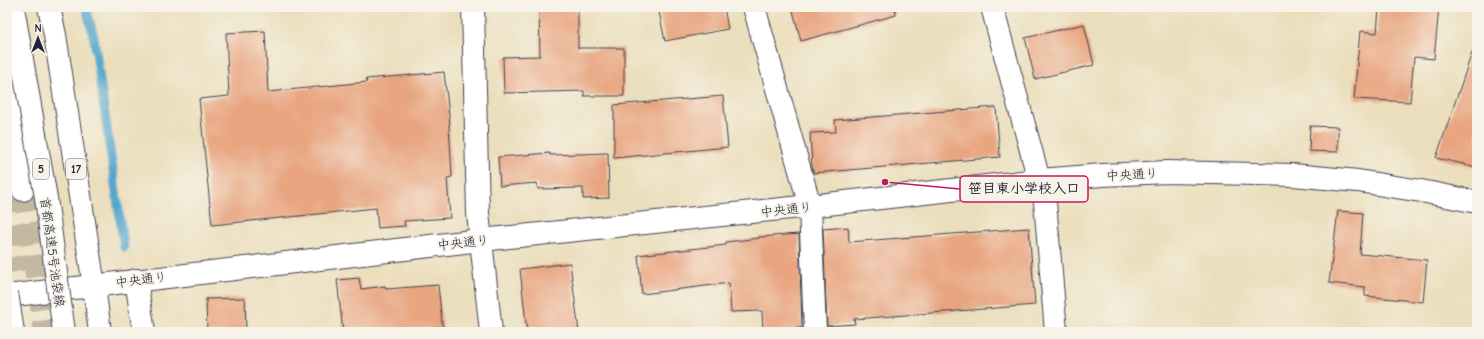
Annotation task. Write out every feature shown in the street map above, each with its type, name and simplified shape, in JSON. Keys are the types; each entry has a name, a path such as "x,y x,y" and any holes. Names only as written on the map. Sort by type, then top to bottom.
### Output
{"main road":[{"name":"首都高速5号池袋線","path":"13,7 46,198 64,332"},
{"name":"17","path":"49,7 55,35 100,332"},
{"path":"473,7 478,213 491,332"},
{"path":"754,7 810,206 815,332"},
{"path":"992,7 1045,202 1056,332"},
{"path":"7,88 23,190"},
{"name":"中央通り","path":"7,296 481,240 810,206 1039,180 1166,172 1293,175 1358,181 1477,202"},
{"path":"136,280 144,332"},
{"path":"7,293 13,332"}],"building":[{"path":"539,7 578,7 578,48 624,48 624,96 584,96 584,91 504,93 503,57 540,56"},
{"path":"658,7 724,7 728,29 665,41"},
{"path":"792,7 895,7 896,15 801,41"},
{"path":"1379,7 1439,7 1434,59 1414,57 1410,102 1354,99 1360,31 1377,33"},
{"path":"1084,24 1094,65 1035,79 1025,38"},
{"path":"265,31 268,92 367,82 366,79 444,72 450,124 452,177 447,178 450,218 404,221 405,226 378,228 376,208 212,225 199,99 229,96 226,33"},
{"path":"1473,50 1477,51 1477,167 1436,158"},
{"path":"723,96 728,147 614,158 614,105"},
{"path":"996,107 1000,157 814,173 812,167 810,133 836,132 835,120"},
{"path":"1310,126 1338,127 1338,152 1309,151"},
{"path":"550,153 550,155 608,153 609,198 583,199 583,188 538,189 537,183 500,186 498,157"},
{"path":"1338,211 1363,213 1360,254 1427,260 1423,302 1365,296 1365,287 1329,283"},
{"path":"848,227 849,242 1029,228 1035,305 854,319 855,324 827,326 823,229"},
{"path":"799,234 802,328 797,328 797,332 763,332 762,311 731,312 729,283 642,294 638,255 726,245 726,242 759,237"},
{"path":"570,263 579,332 527,332 520,269"},
{"path":"359,278 361,289 385,286 386,289 438,285 443,332 343,332 337,280"},
{"path":"245,298 246,332 207,332 206,299"}],"waterway":[{"path":"86,7 94,38 124,247"}],"tunnel":[{"path":"23,190 45,332"},
{"path":"7,191 21,271"}],"place":[{"name":"笹目東小学校入口","path":"885,182"}]}
